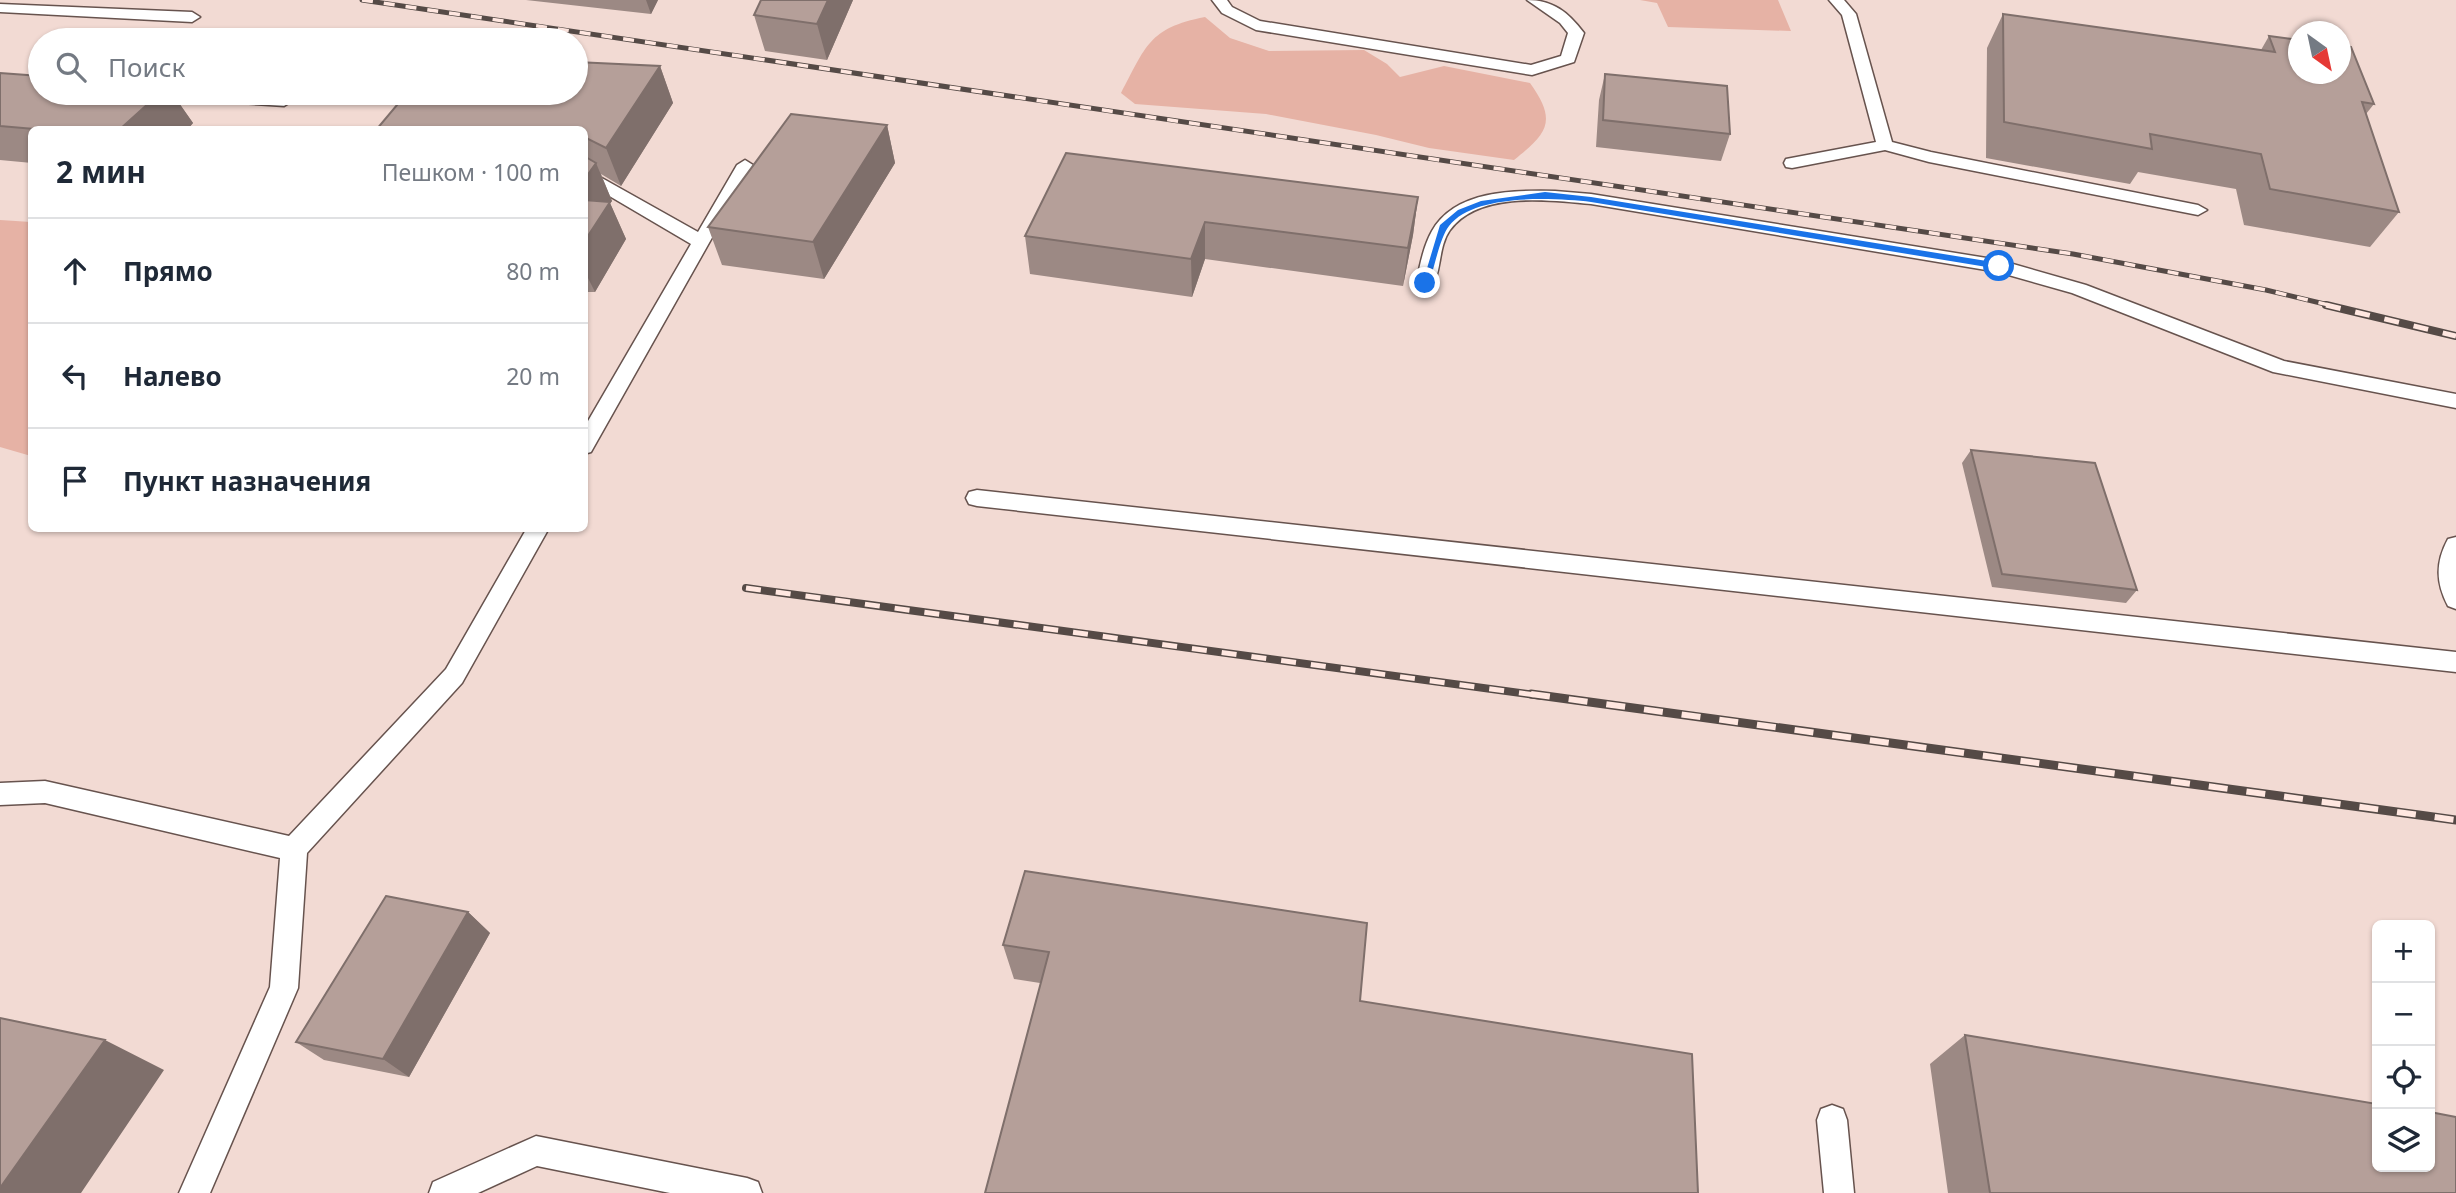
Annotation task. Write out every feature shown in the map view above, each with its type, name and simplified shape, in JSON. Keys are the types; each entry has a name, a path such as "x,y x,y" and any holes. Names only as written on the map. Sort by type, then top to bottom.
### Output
{"lane":[{"path":"1219,0 1227,10 1256,25 1532,70 1568,59 1576,33 1565,20 1534,0"},
{"path":"1836,0 1849,14 1885,145"},
{"path":"0,8 192,17"},
{"path":"1792,163 1885,145 1943,160 2198,210"},
{"path":"588,440 745,165"},
{"path":"588,175 701,242"},
{"path":"1425,283 1444,225 1461,212 1481,204 1512,198 1545,195 1591,199 1999,266 2079,289 2280,367 2456,401"},
{"path":"977,498 2456,662"},
{"path":"194,1193 284,988 294,849 454,676 536,532"},
{"path":"2456,545 2448,581 2456,600"},
{"path":"0,794 45,792 294,849"},
{"path":"1832,1121 1839,1193"},
{"path":"444,1193 536,1151 747,1193"}],"shaded area":[{"path":"1640,0 1778,0 1791,31 1668,27 1657,3"},
{"path":"1205,17 1230,38 1269,51 1364,50 1387,64 1400,77 1444,66 1530,83 1544,108 1545,126 1534,142 1514,160 1429,148 1266,114 1135,104 1121,93 1151,42 1171,27"},
{"path":"0,220 28,222 28,455 0,447"}],"building":[{"path":"761,0 828,0 817,24 754,15"},
{"path":"2003,14 2275,52 2269,36 2288,39 2288,84 2351,84 2351,47 2374,104 2362,102 2399,212 2270,189 2261,154 2150,134 2152,149 2004,122"},
{"path":"588,63 660,66 606,148 588,139 588,126 379,126 397,105 588,105"},
{"path":"0,73 28,75 28,105 147,105 123,126 28,126 28,128 0,126"},
{"path":"1605,74 1727,86 1730,134 1603,120"},
{"path":"791,114 887,125 813,242 708,227"},
{"path":"1066,153 1418,197 1408,248 1205,222 1191,259 1025,236"},
{"path":"588,158 596,163 588,174"},
{"path":"588,200 610,202 588,236"},
{"path":"1971,450 2095,463 2137,590 2002,574"},
{"path":"1025,871 1367,923 1360,1001 1692,1054 1698,1193 985,1193 1049,952 1003,945"},
{"path":"386,896 468,912 383,1059 296,1042"},
{"path":"0,1018 105,1040 0,1188"},
{"path":"1965,1035 2372,1103 2372,1172 2435,1172 2435,1113 2456,1117 2456,1193 1990,1193"}],"railway":[{"path":"362,0 551,28"},
{"path":"588,34 2073,254 2266,290 2333,306"},
{"path":"2326,305 2456,336"},
{"path":"746,588 1543,696"},
{"path":"1531,694 2456,820"}],"route":[{"path":"1425,283 1444,225 1461,212 1481,204 1545,195 1591,199 1999,266"}]}
